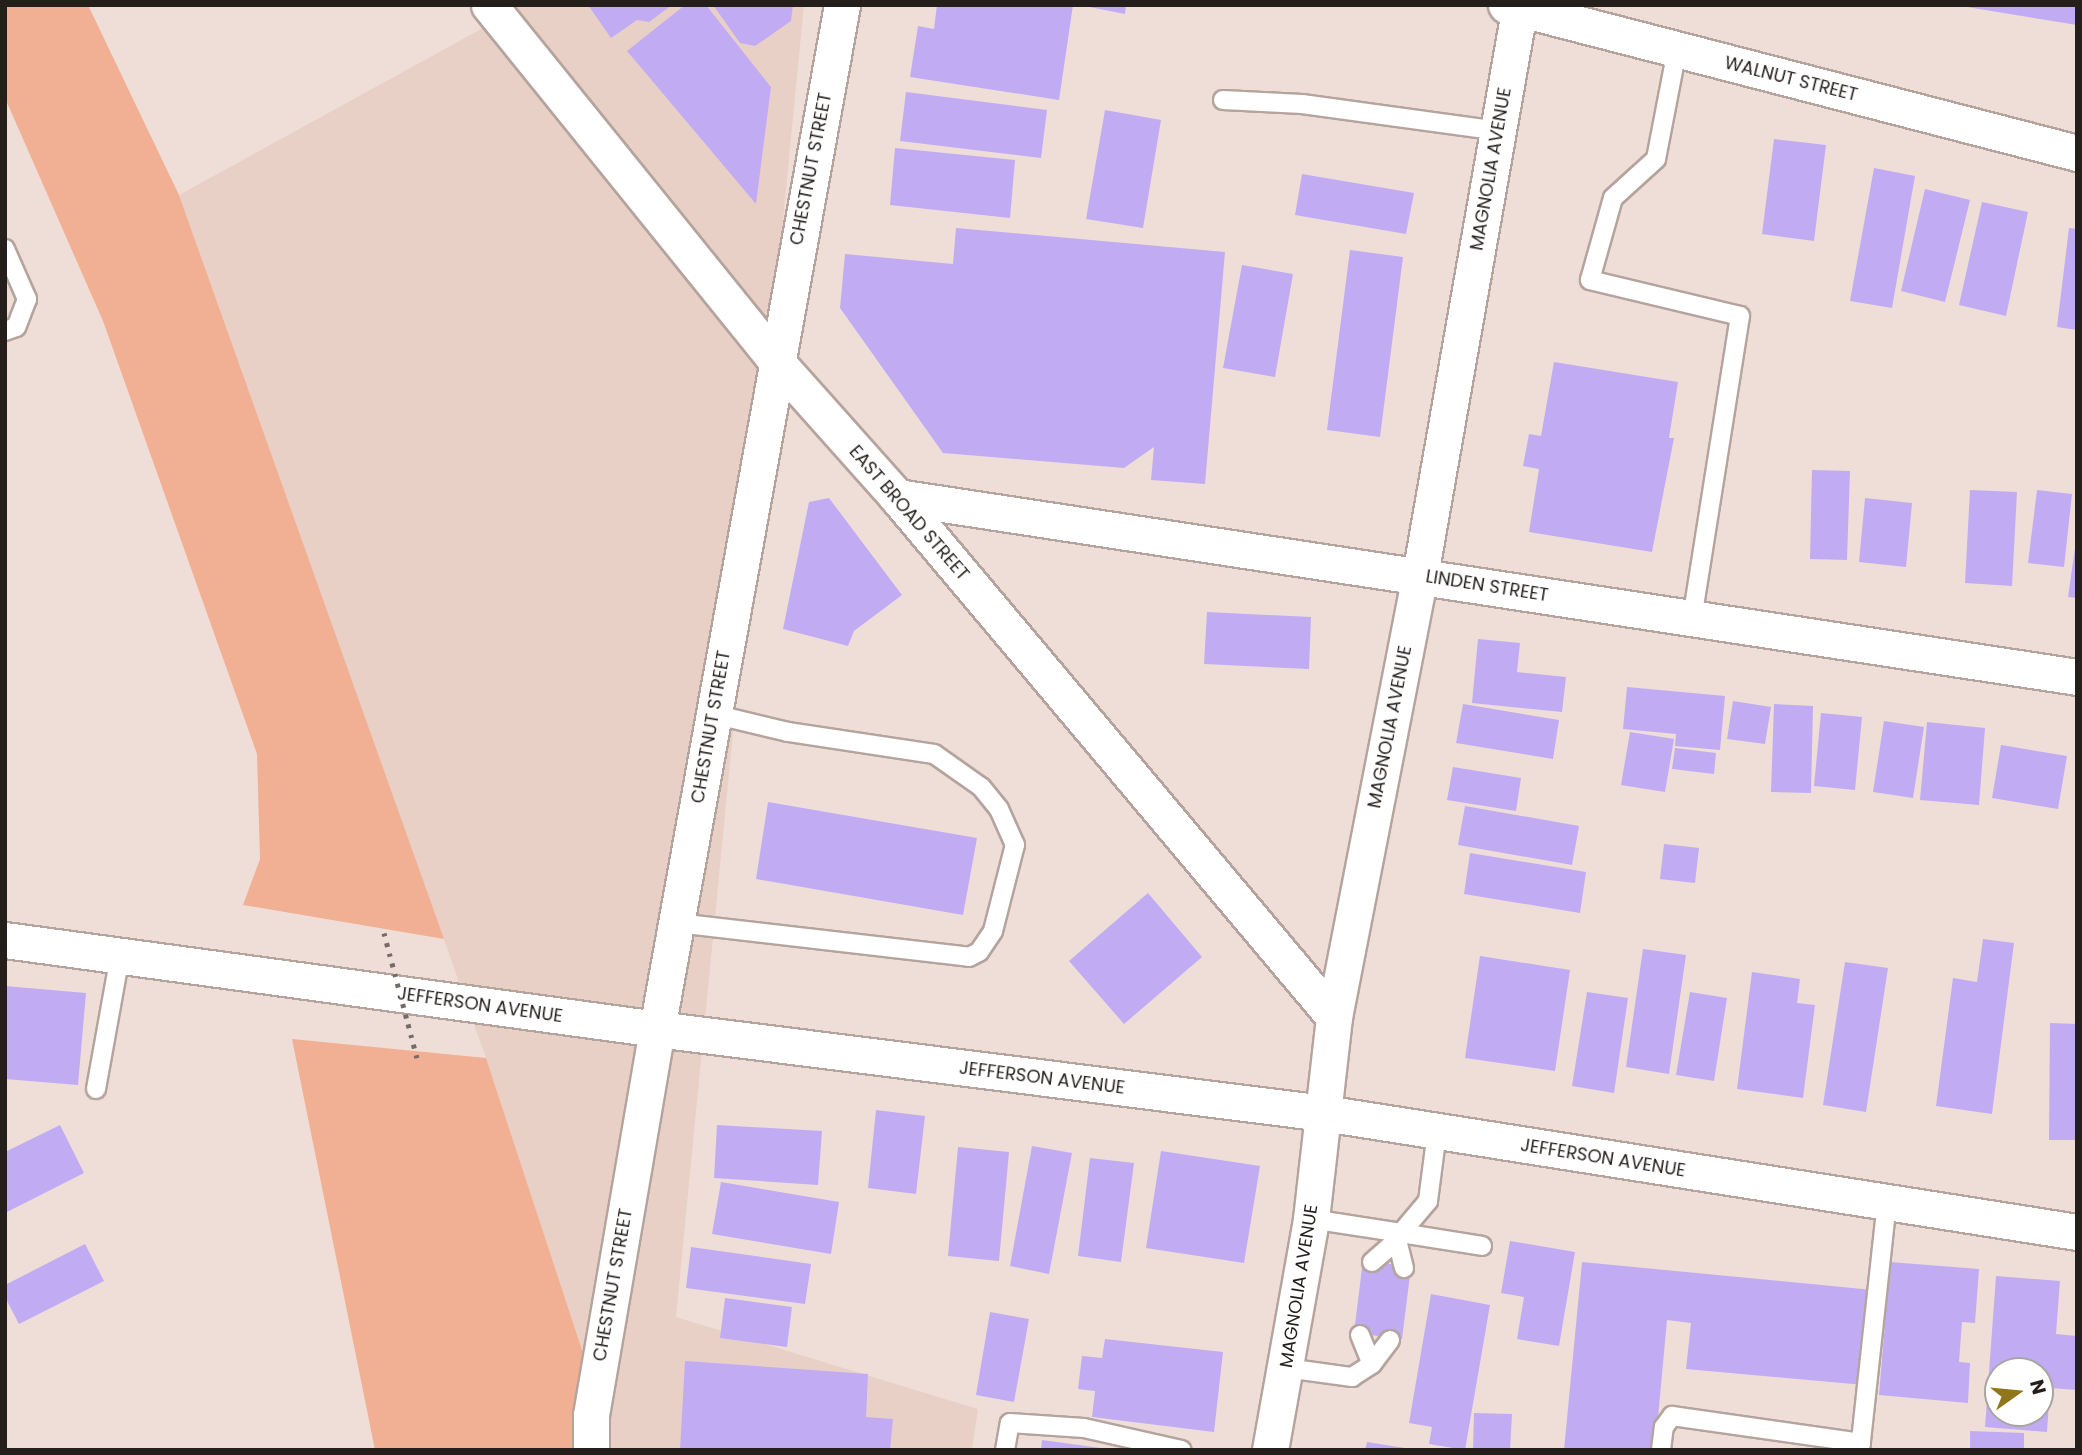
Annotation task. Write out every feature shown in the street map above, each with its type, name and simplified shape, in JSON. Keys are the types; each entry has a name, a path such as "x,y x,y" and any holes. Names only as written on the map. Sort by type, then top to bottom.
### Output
{"street":[{"name":"EAST BROAD STREET","path":"489,5 775,360 897,497 1334,1017"},
{"name":"CHESTNUT STREET","path":"591,1450 591,1415 657,1029 775,360 842,5"},
{"name":"WALNUT STREET","path":"1515,6 2077,153"},
{"name":"MAGNOLIA AVENUE","path":"1270,1450 1311,1219 1334,1017 1420,575 1498,131 1515,6"},
{"name":"LINDEN STREET","path":"897,497 2077,677"},
{"name":"JEFFERSON AVENUE","path":"5,940 657,1029 1324,1113 2077,1232"}],"lane":[{"path":"1677,50 1656,159 1613,198 1590,280 1740,316 1692,620"},
{"path":"1223,100 1302,104 1498,131"},
{"path":"5,249 27,299 16,327 5,331"},
{"path":"677,922 969,957 979,952 993,931 1015,845 999,808 981,787 934,754 788,732 713,714"},
{"path":"96,1089 120,955"},
{"path":"1372,1262 1399,1236 1428,1201 1437,1132"},
{"path":"1661,1450 1664,1427 1672,1416 1861,1447 1887,1203"},
{"path":"1311,1219 1399,1236 1482,1246"},
{"path":"1399,1236 1404,1268"},
{"path":"1360,1335 1372,1364"},
{"path":"1286,1368 1352,1377 1372,1364 1390,1340"},
{"path":"1005,1450 1010,1423 1084,1428 1182,1450"}],"shaded area":[{"path":"5,5 88,5 179,195 444,939 243,905 260,859 257,754 103,321 5,98"},
{"path":"495,5 804,5 676,1317 978,1409 972,1450 573,1450 586,1362 486,1058 179,195 503,17"},
{"path":"292,1039 486,1058 586,1362 573,1450 375,1450"}],"building":[{"path":"588,5 672,5 649,22 637,20 611,38"},
{"path":"685,5 706,5 771,87 756,204 627,51"},
{"path":"713,5 793,5 791,21 755,46 740,43"},
{"path":"937,5 1073,5 1059,100 910,77 918,26 934,29"},
{"path":"1079,5 1126,5 1125,14"},
{"path":"2077,5 2077,25 1967,7"},
{"path":"906,92 1047,110 1041,158 900,141"},
{"path":"1105,110 1161,120 1143,228 1086,219"},
{"path":"1774,139 1826,145 1814,241 1762,234"},
{"path":"895,148 1015,160 1010,218 890,205"},
{"path":"1874,168 1915,176 1892,308 1850,301"},
{"path":"1302,174 1414,193 1406,234 1295,215"},
{"path":"1925,189 1970,200 1945,302 1901,291"},
{"path":"1982,202 2028,212 2006,316 1959,305"},
{"path":"956,228 1225,252 1205,484 1151,480 1154,447 1124,468 943,453 840,308 845,254 953,264"},
{"path":"2069,228 2077,229 2077,330 2057,327"},
{"path":"1350,250 1403,257 1380,437 1327,430"},
{"path":"1242,265 1293,274 1275,377 1223,368"},
{"path":"1554,362 1678,382 1669,438 1674,438 1652,552 1529,532 1539,469 1523,466 1529,434 1541,436"},
{"path":"1812,470 1850,471 1847,560 1810,559"},
{"path":"1970,490 2017,492 2012,586 1965,583"},
{"path":"2037,490 2072,494 2064,567 2028,563"},
{"path":"829,498 902,595 854,631 848,646 783,629 809,502"},
{"path":"1865,498 1912,503 1906,567 1859,562"},
{"path":"2077,548 2077,598 2068,597"},
{"path":"1207,612 1311,617 1309,669 1204,664"},
{"path":"1478,639 1520,643 1517,672 1566,677 1562,712 1472,703"},
{"path":"1627,687 1725,696 1720,750 1675,746 1676,734 1623,729"},
{"path":"1733,701 1771,707 1765,744 1727,739"},
{"path":"1463,704 1559,720 1553,759 1456,743"},
{"path":"1774,704 1813,706 1811,793 1771,792"},
{"path":"1821,713 1862,717 1855,790 1814,786"},
{"path":"1884,721 1924,727 1913,798 1873,792"},
{"path":"1927,722 1985,728 1979,805 1920,800"},
{"path":"1630,732 1674,739 1665,792 1621,785"},
{"path":"2001,745 2067,756 2058,809 1992,798"},
{"path":"1675,748 1716,753 1714,774 1672,769"},
{"path":"1453,767 1521,778 1516,811 1447,800"},
{"path":"768,802 977,838 963,915 756,879"},
{"path":"1465,806 1579,826 1572,865 1458,845"},
{"path":"1664,844 1699,848 1695,883 1660,879"},
{"path":"1470,853 1586,872 1580,913 1464,894"},
{"path":"1148,893 1202,957 1124,1024 1069,961"},
{"path":"1983,939 2014,943 1992,1114 1936,1106 1953,978 1977,982"},
{"path":"1643,949 1686,955 1669,1074 1626,1067"},
{"path":"1480,956 1570,970 1555,1071 1465,1058"},
{"path":"1845,962 1888,968 1866,1112 1823,1105"},
{"path":"1752,972 1800,979 1797,1003 1815,1005 1803,1098 1737,1089"},
{"path":"5,986 86,993 78,1085 5,1079"},
{"path":"1587,992 1628,998 1614,1093 1572,1086"},
{"path":"1690,992 1727,998 1714,1081 1676,1075"},
{"path":"2050,1023 2077,1024 2077,1140 2049,1140"},
{"path":"876,1110 925,1116 916,1194 868,1188"},
{"path":"60,1125 84,1173 5,1213 5,1152"},
{"path":"717,1125 822,1131 818,1185 714,1178"},
{"path":"1032,1146 1072,1153 1049,1274 1010,1266"},
{"path":"958,1147 1009,1152 999,1261 948,1256"},
{"path":"1161,1151 1260,1166 1244,1263 1146,1248"},
{"path":"1090,1158 1134,1163 1121,1262 1078,1256"},
{"path":"721,1182 839,1202 831,1254 712,1234"},
{"path":"1510,1241 1575,1252 1559,1346 1517,1339 1524,1297 1501,1293"},
{"path":"85,1244 104,1281 19,1324 5,1297 5,1285"},
{"path":"691,1247 811,1264 805,1304 686,1288"},
{"path":"1363,1260 1411,1267 1402,1339 1354,1333"},
{"path":"1582,1262 1873,1290 1864,1385 1686,1369 1691,1323 1667,1320 1655,1450 1564,1450"},
{"path":"1890,1262 1979,1269 1975,1323 1962,1322 1959,1362 1970,1363 1968,1403 1879,1395"},
{"path":"1996,1276 2060,1281 2056,1334 2077,1336 2077,1390 2054,1388 2054,1357 1990,1357"},
{"path":"1431,1294 1490,1305 1465,1450 1429,1444 1432,1427 1409,1423"},
{"path":"725,1298 792,1307 787,1347 720,1338"},
{"path":"990,1312 1029,1319 1014,1402 976,1395"},
{"path":"1105,1339 1223,1352 1214,1432 1092,1417 1095,1391 1078,1389 1082,1356 1102,1358"},
{"path":"685,1361 868,1374 866,1417 893,1419 890,1450 680,1450"},
{"path":"1474,1413 1512,1414 1510,1450 1473,1450"},
{"path":"1985,1427 2047,1427 2047,1432"},
{"path":"1970,1431 2024,1433 2024,1450 1970,1450"},
{"path":"1042,1440 1101,1448 1101,1450 1041,1450"},
{"path":"1367,1442 1405,1448 1405,1450 1365,1450"}],"railway":[{"path":"384,933 418,1062"}]}
